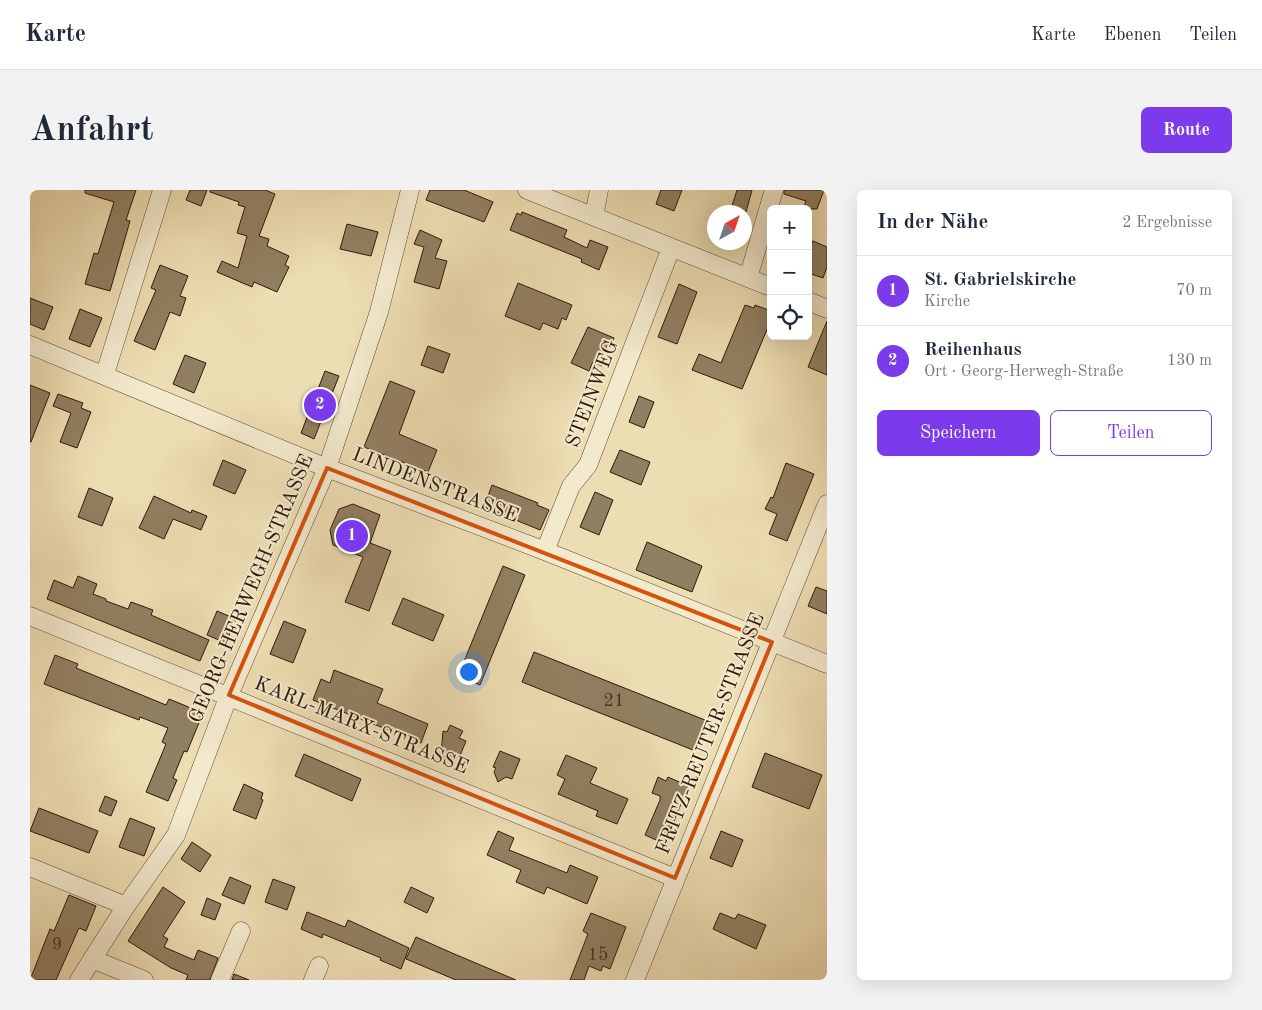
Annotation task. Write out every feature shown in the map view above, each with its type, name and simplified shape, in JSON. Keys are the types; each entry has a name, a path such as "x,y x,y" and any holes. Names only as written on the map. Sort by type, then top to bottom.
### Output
{"street":[{"path":"105,374 162,190"},
{"name":"GEORG-HERWEGH-STRASSE","path":"79,980 126,906 176,835 229,696 327,468 379,312 410,190"},
{"path":"527,190 767,285"},
{"path":"594,216 599,190"},
{"path":"748,278 774,190"},
{"name":"STEINWEG","path":"545,551 572,486 588,465 671,248"},
{"path":"812,302 827,308"},
{"name":"LINDENSTRASSE","path":"30,345 105,374 327,468 545,551 827,664"},
{"name":"FRITZ-REUTER-STRASSE","path":"635,980 827,504"},
{"name":"KARL-MARX-STRASSE","path":"30,616 675,878"},
{"path":"30,867 126,906"},
{"path":"220,980 241,931"},
{"path":"92,958 144,980"}],"highlighted area":[{"path":"327,468 772,642 675,878 229,695"}],"building":[{"path":"85,190 136,190 126,220 130,221 110,291 85,284 94,253 98,254 114,202 85,193"},
{"path":"190,190 207,190 201,206 186,200"},
{"path":"210,190 265,190 275,194 259,236 269,239 267,246 289,256 285,265 289,267 277,292 254,282 252,287 217,272 222,261 238,268 247,236 237,233 245,207 238,205 239,202 210,192"},
{"path":"430,190 464,190 493,202 484,222 426,200"},
{"path":"661,190 682,190 674,211 656,204"},
{"path":"737,190 752,190 748,205 732,205"},
{"path":"784,190 824,190 817,209 812,209 812,205 804,205 806,201 784,194"},
{"path":"522,212 567,230 564,237 587,248 590,240 608,247 599,270 581,262 582,259 510,230 517,213 521,215"},
{"path":"347,224 378,232 371,256 340,249"},
{"path":"420,230 442,240 435,258 447,261 439,289 414,282 424,247 414,244"},
{"path":"813,241 827,247 827,267 823,278 812,274"},
{"path":"160,265 188,276 180,296 186,298 180,316 170,312 155,350 134,341 156,290 151,288"},
{"path":"518,283 572,305 566,320 562,318 558,329 543,323 540,330 505,316"},
{"path":"679,284 697,292 677,344 658,337"},
{"path":"30,298 53,307 44,330 30,324"},
{"path":"745,305 754,308 755,305 767,310 767,330 742,389 692,370 699,354 721,363"},
{"path":"80,309 102,318 90,347 69,339"},
{"path":"827,321 827,375 808,367"},
{"path":"588,327 614,338 602,366 593,362 589,371 571,363"},
{"path":"428,346 450,354 443,373 421,365"},
{"path":"185,355 206,363 194,393 173,384"},
{"path":"325,371 339,376 314,439 301,433"},
{"path":"390,381 415,391 399,434 437,450 428,472 364,447"},
{"path":"30,385 50,393 31,442 30,442"},
{"path":"58,394 83,403 81,408 91,412 77,448 60,442 71,413 53,406"},
{"path":"639,396 654,402 644,428 629,422"},
{"path":"620,450 650,462 641,485 610,472"},
{"path":"223,460 246,470 235,494 213,485"},
{"path":"786,463 814,474 787,541 769,534 777,514 765,509 771,497 773,498"},
{"path":"492,485 538,503 537,505 549,510 540,530 484,507"},
{"path":"89,488 113,498 102,526 78,517"},
{"path":"595,492 613,500 599,535 580,527"},
{"path":"154,496 191,513 192,510 207,516 201,530 173,519 164,539 139,528"},
{"path":"353,504 380,515 370,543 391,551 369,611 345,602 363,557 333,545 330,530 339,509"},
{"path":"647,542 702,566 692,592 636,570"},
{"path":"503,566 525,575 480,685 458,676"},
{"path":"78,576 97,584 93,594 106,599 106,601 128,609 131,602 153,610 151,615 209,640 200,661 47,599 54,580 73,588"},
{"path":"816,587 827,591 827,614 808,606"},
{"path":"403,598 444,615 433,641 392,624"},
{"path":"217,611 236,619 226,643 207,635"},
{"path":"284,621 306,630 293,663 270,654"},
{"path":"534,652 705,720 693,750 522,682"},
{"path":"55,655 78,664 76,668 166,705 169,699 203,713 187,752 184,751 173,778 177,780 168,801 146,792 166,744 162,742 168,728 140,717 139,720 44,684"},
{"path":"334,670 383,689 377,703 428,724 421,743 313,700 321,679 330,683"},
{"path":"450,725 463,731 459,738 466,741 459,758 454,756 446,759 441,755 443,731 447,732"},
{"path":"500,751 520,759 512,779 506,777 498,782 494,772 496,768 493,767"},
{"path":"765,753 822,775 809,809 752,787"},
{"path":"304,754 361,779 352,801 295,776"},
{"path":"566,755 597,768 590,783 628,799 617,824 596,816 598,811 558,794 565,779 557,775"},
{"path":"658,777 666,781 668,777 688,786 665,844 645,835 660,800 660,796 652,793"},
{"path":"244,784 263,793 261,799 263,800 256,819 233,810"},
{"path":"105,796 117,801 111,816 99,811"},
{"path":"39,808 98,831 89,853 30,831"},
{"path":"130,818 155,828 144,856 119,847"},
{"path":"498,831 514,838 509,850 567,873 570,865 598,877 587,904 547,887 544,894 516,882 521,870 487,855"},
{"path":"721,831 743,840 732,867 710,858"},
{"path":"192,842 211,855 200,872 181,859"},
{"path":"230,877 251,886 244,904 222,895"},
{"path":"273,879 295,887 287,910 265,902"},
{"path":"163,887 185,902 163,936 168,939 164,947 194,960 198,950 218,958 210,980 186,980 188,975 171,968 128,941"},
{"path":"411,887 434,898 427,913 404,902"},
{"path":"69,895 96,906 86,931 79,928 56,980 30,980 50,929 54,931"},
{"path":"207,898 221,904 215,920 201,915"},
{"path":"307,912 345,927 348,920 409,948 401,969 380,960 381,958 323,934 322,938 301,929"},
{"path":"591,913 626,927 610,969 603,966 601,971 589,966 584,980 570,980 588,934 583,931"},
{"path":"720,913 735,919 738,914 766,925 756,949 713,929"},
{"path":"416,937 516,980 456,980 406,959"},
{"path":"234,974 249,980 232,980"}],"place":[{"name":"Reihenhaus","path":"320,405"},
{"name":"St. Gabrielskirche","path":"352,536"}]}
